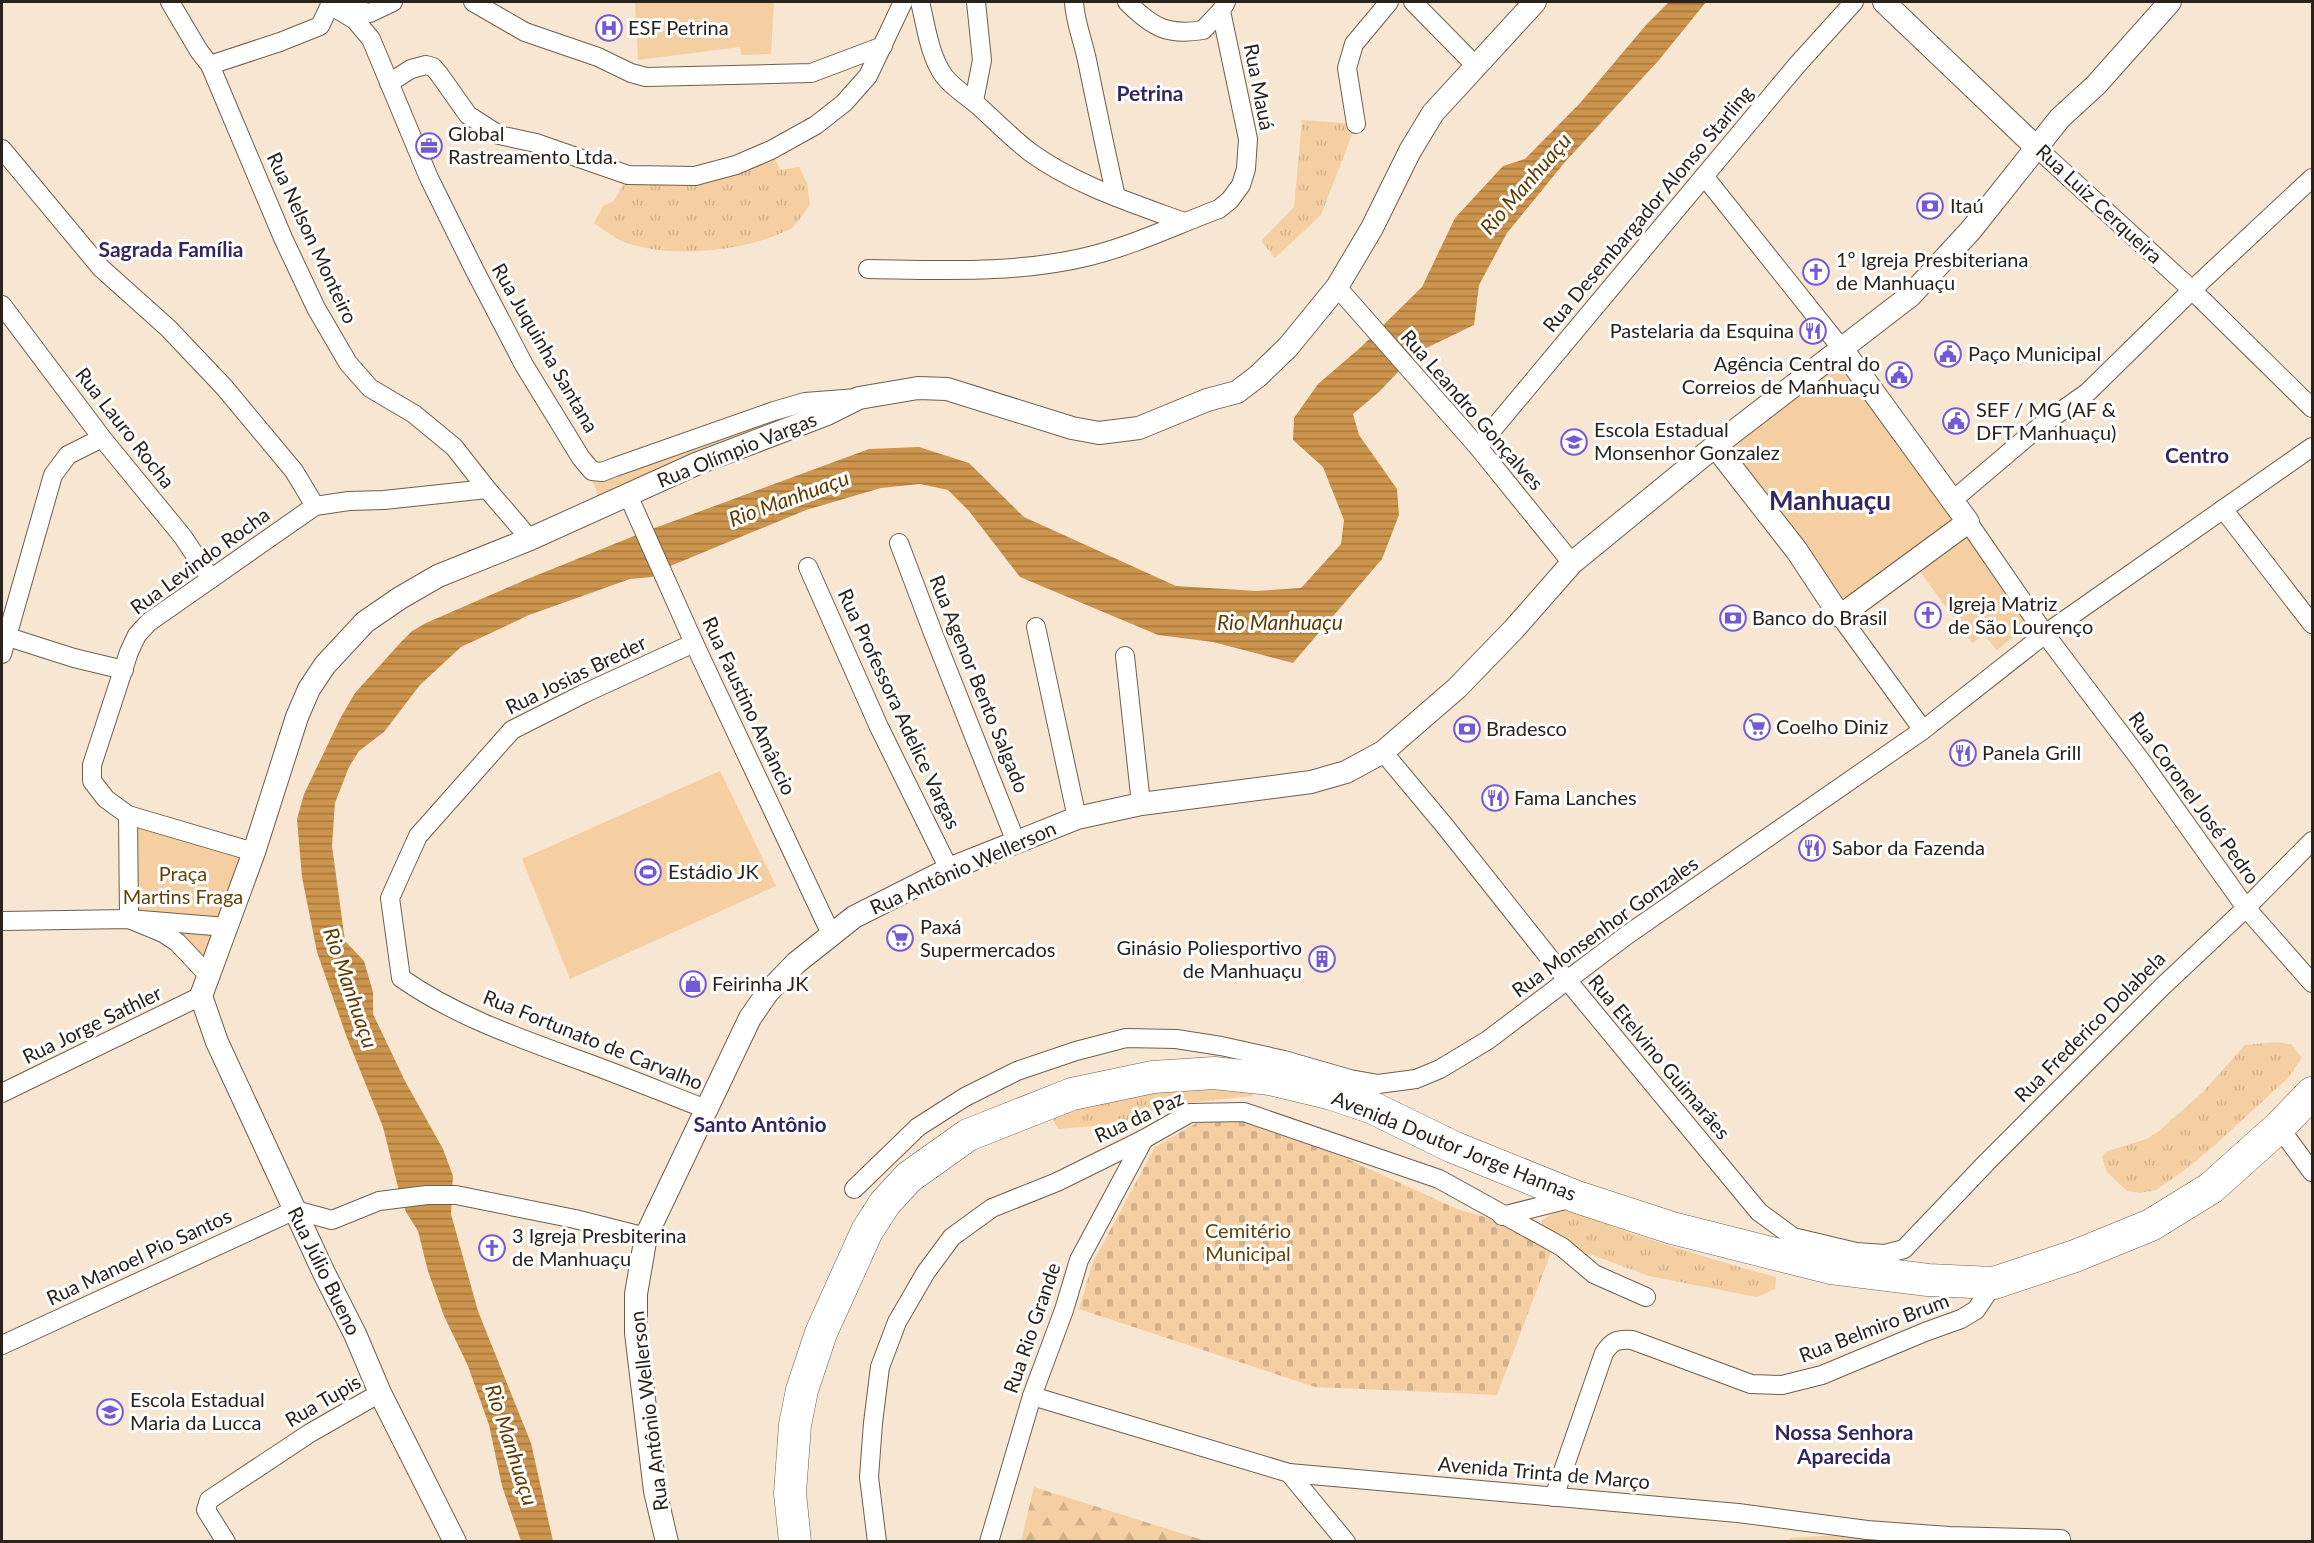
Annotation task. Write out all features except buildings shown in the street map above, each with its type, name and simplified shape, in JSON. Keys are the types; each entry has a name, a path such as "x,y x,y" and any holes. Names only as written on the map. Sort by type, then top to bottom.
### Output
{"highway":[{"name":"Avenida Doutor Jorge Hannas","path":"795,1542 790,1493 795,1425 802,1390 821,1332 867,1231 885,1203 909,1177 968,1135 1072,1094 1153,1077 1277,1070 1332,1094 1373,1108 1453,1147 1577,1197 1672,1228 1831,1268 1928,1280 1994,1283 2075,1256 2151,1225 2211,1188 2313,1093"}],"street":[{"name":"Rua Nelson Monteiro","path":"170,2 210,65 288,248 316,308 348,363 370,388 414,414 454,447 530,539"},
{"path":"210,65 320,26 329,3 370,13 393,2"},
{"path":"473,2 525,32 598,57 631,73 646,77 811,73 883,46"},
{"path":"389,83 411,69 426,64 433,67 439,74 468,115 499,135 536,143 628,175 694,176 735,165 771,150 816,125 844,103 868,76 903,2"},
{"path":"920,2 937,64 953,86 974,101 1028,151 1065,173 1116,197 1184,222"},
{"path":"974,101 982,60 976,2"},
{"path":"1074,2 1074,14 1088,62 1098,120 1116,197"},
{"path":"1127,2 1144,19 1172,33 1203,30 1224,6"},
{"path":"1356,124 1347,68 1354,44 1389,2"},
{"path":"1413,2 1477,67"},
{"name":"Rua Olímpio Vargas","path":"205,986 254,852 297,717 309,689 325,665 365,622 438,576 530,539 696,464 828,414 859,398 918,388 947,389 1072,429 1099,433 1139,428 1196,404 1237,392 1258,376 1288,347 1337,287 1372,228 1423,128 1433,113 1535,2"},
{"name":"Rua Desembargador Alonso Starling","path":"1478,447 1704,176 1854,2"},
{"name":"Rua Luiz Cerqueira","path":"1884,2 2036,147 2192,290 2313,408"},
{"name":"Rua Antônio Wellerson","path":"667,1542 655,1491 636,1333 636,1294 646,1237 705,1108 750,1018 768,992 796,963 854,916 950,869 1077,818 1141,804 1311,782 1346,772 1383,752 1457,688 1514,629 1572,563 1715,446 1910,296 1971,230 2060,118 2096,85 2170,2"},
{"name":"Rua Juquinha Santana","path":"329,3 354,20 371,39 429,178 485,290 524,365 581,458 592,471 615,467 764,414 805,402 829,398 859,398"},
{"name":"Rua Mauá","path":"868,269 969,270 1061,262 1126,245 1219,209 1230,200 1241,185 1246,169 1248,139 1224,6"},
{"path":"2,149 101,268 168,328 224,387 294,471 315,506"},
{"path":"1704,176 1842,349 1968,522 1917,557 1840,616"},
{"path":"1953,500 2039,427 2088,392 2192,290 2313,178"},
{"name":"Rua Leandro Gonçalves","path":"1337,287 1478,447 1572,563"},
{"name":"Rua Lauro Rocha","path":"2,305 102,438 183,537 211,579"},
{"path":"102,438 68,455 53,475 3,645 124,670"},
{"path":"1715,446 1799,554 1840,616 1923,730"},
{"name":"Rua Monsenhor Gonzales","path":"854,1188 918,1127 965,1097 1017,1071 1076,1051 1125,1038 1176,1039 1277,1070 1378,1084 1416,1079 1440,1069 1479,1046 1636,929 1923,730 2045,634 2313,447"},
{"name":"Rua Levindo Rocha","path":"128,815 106,799 92,781 92,765 129,652 137,635 149,621 315,506 487,489"},
{"name":"Rua Faustino Amâncio","path":"628,495 694,643 831,934"},
{"path":"2223,509 2311,618"},
{"name":"Rua Coronel José Pedro","path":"1968,522 2045,634 2142,762 2247,908 2295,966 2313,983"},
{"name":"Rua Agenor Bento Salgado","path":"899,543 1016,842"},
{"name":"Rua Professora Adelice Vargas","path":"808,567 879,727 950,869"},
{"path":"1036,627 1077,818"},
{"name":"Rua Josias Breder","path":"401,978 390,898 418,836 512,730 583,694 694,643"},
{"path":"1125,656 1141,804"},
{"name":"Rua Etelvino Guimarães","path":"1383,752 1567,980 1759,1212 1794,1237 1856,1252 1885,1254 1904,1249"},
{"path":"129,919 128,815 254,852"},
{"name":"Rua Frederico Dolabela","path":"1904,1249 1987,1162 2163,986 2247,908 2313,841"},
{"path":"129,919 164,933 177,942 205,986"},
{"path":"2,921 129,919 226,927"},
{"name":"Rua Fortunato de Carvalho","path":"401,978 423,993 523,1041 705,1108"},
{"name":"Rua Jorge Sathler","path":"2,1094 205,986"},
{"name":"Rua Júlio Bueno","path":"205,986 218,1042 355,1334 380,1393 455,1542"},
{"name":"Rua da Paz","path":"877,1542 869,1477 880,1367 897,1322 926,1272 952,1238 992,1208 1057,1182 1144,1139 1190,1113 1244,1112 1439,1179 1502,1216 1562,1247 1594,1274 1646,1297"},
{"path":"2279,1127 2313,1172"},
{"name":"Rua Rio Grande","path":"989,1542 1032,1396 1064,1310 1079,1260 1144,1139"},
{"path":"1439,1179 1453,1147"},
{"path":"295,1210 332,1220 380,1201 456,1195 574,1219 646,1237"},
{"path":"1502,1216 1577,1197"},
{"name":"Rua Manoel Pio Santos","path":"2,1345 295,1210"},
{"name":"Rua Belmiro Brum","path":"1554,1497 1604,1353 1611,1342 1620,1340 1646,1344 1751,1384 1782,1385 1822,1375 1961,1319 1976,1310 1994,1283"},
{"name":"Rua Tupis","path":"226,1542 206,1510 209,1500 310,1433 380,1393"},
{"name":"Avenida Trinta de Março","path":"1032,1396 1289,1473 1738,1513 1866,1530 1948,1536 2061,1539"},
{"path":"1289,1473 1327,1516 1346,1542"}],"green space":[{"path":"635,2 774,2 771,54 741,55 740,47 638,60"},
{"path":"1302,120 1356,124 1321,215 1275,258 1261,241 1294,207"},
{"path":"771,150 780,170 799,167 807,183 810,205 793,227 784,232 740,246 675,251 634,245 617,239 594,223 603,206 614,201 628,175 695,176"},
{"path":"1842,349 1964,518 1893,571 1834,605 1715,446"},
{"path":"829,398 602,507 588,467"},
{"path":"1965,534 2028,626 1997,650 1984,635 1972,643 1919,570"},
{"name":"Estádio JK","path":"720,771 776,886 570,979 522,859"},
{"name":"Praça Martins Fraga","path":"128,815 254,852 209,976 177,942 129,919"},
{"path":"2278,1042 2292,1045 2302,1058 2288,1078 2186,1169 2156,1190 2140,1193 2127,1191 2107,1172 2102,1157 2105,1152 2147,1139 2159,1131 2203,1092 2245,1045"},
{"path":"1151,1086 1254,1087 1252,1096 1168,1105 1135,1119 1096,1126 1058,1129 1052,1117 1056,1110"},
{"name":"Cemitério Municipal","path":"1198,1122 1250,1122 1299,1137 1457,1209 1495,1220 1552,1250 1497,1395 1315,1387 1079,1309 1093,1262 1155,1147"},
{"path":"1567,1206 1625,1231 1776,1277 1775,1289 1757,1297 1649,1276 1584,1252 1542,1229 1542,1220"},
{"path":"1034,1487 1206,1541 1021,1541"},
{"path":"1893,1532 1890,1541 1792,1542 1789,1538"}],"water":[{"name":"Rio Manhuaçu","path":"1669,2 1706,2 1659,60 1565,162 1507,233 1479,285 1474,325 1416,353 1380,391 1353,414 1359,435 1397,489 1399,515 1382,559 1293,663 1213,642 1158,635 1020,577 969,511 948,490 920,484 881,488 806,510 663,569 652,577 630,579 529,615 461,647 420,685 384,732 359,751 349,767 335,803 332,846 345,941 364,961 373,992 373,1014 405,1081 443,1149 453,1176 451,1214 478,1311 531,1443 553,1541 521,1541 502,1486 489,1425 468,1366 444,1316 428,1271 418,1231 401,1199 383,1127 347,1038 317,952 302,877 297,819 304,794 355,693 412,631 426,623 644,532 869,449 919,447 969,463 1024,517 1176,586 1257,591 1301,588 1341,544 1344,520 1323,467 1293,440 1294,418 1318,384 1360,348 1422,287 1455,218 1503,166 1525,159 1581,102 1646,25"}],"place":[{"name":"ESF Petrina","path":"609,28"},
{"name":"Global Rastreamento Ltda.","path":"429,146"},
{"name":"Itaú","path":"1930,206"},
{"name":"1º Igreja Presbiteriana de Manhuaçu","path":"1816,272"},
{"name":"Pastelaria da Esquina","path":"1813,331"},
{"name":"Paço Municipal","path":"1948,354"},
{"name":"Agência Central do Correios de Manhuaçu","path":"1899,375"},
{"name":"SEF / MG (AF & DFT Manhuaçu)","path":"1956,421"},
{"name":"Escola Estadual Monsenhor Gonzalez","path":"1574,442"},
{"name":"Igreja Matriz de São Lourenço","path":"1928,615"},
{"name":"Banco do Brasil","path":"1733,618"},
{"name":"Coelho Diniz","path":"1757,727"},
{"name":"Bradesco","path":"1467,729"},
{"name":"Panela Grill","path":"1963,753"},
{"name":"Fama Lanches","path":"1495,798"},
{"name":"Sabor da Fazenda","path":"1812,848"},
{"name":"Estádio JK","path":"648,872"},
{"name":"Paxá Supermercados","path":"900,938"},
{"name":"Ginásio Poliesportivo de Manhuaçu","path":"1322,959"},
{"name":"Feirinha JK","path":"693,984"},
{"name":"3 Igreja Presbiterina de Manhuaçu","path":"492,1248"},
{"name":"Escola Estadual Maria da Lucca","path":"110,1412"}],"district":[{"name":"Petrina","path":"1150,94"},
{"name":"Sagrada Família","path":"171,250"},
{"name":"Centro","path":"2197,456"},
{"name":"Manhuaçu","path":"1830,501"},
{"name":"Santo Antônio","path":"760,1125"},
{"name":"Nossa Senhora Aparecida","path":"1844,1445"}]}
